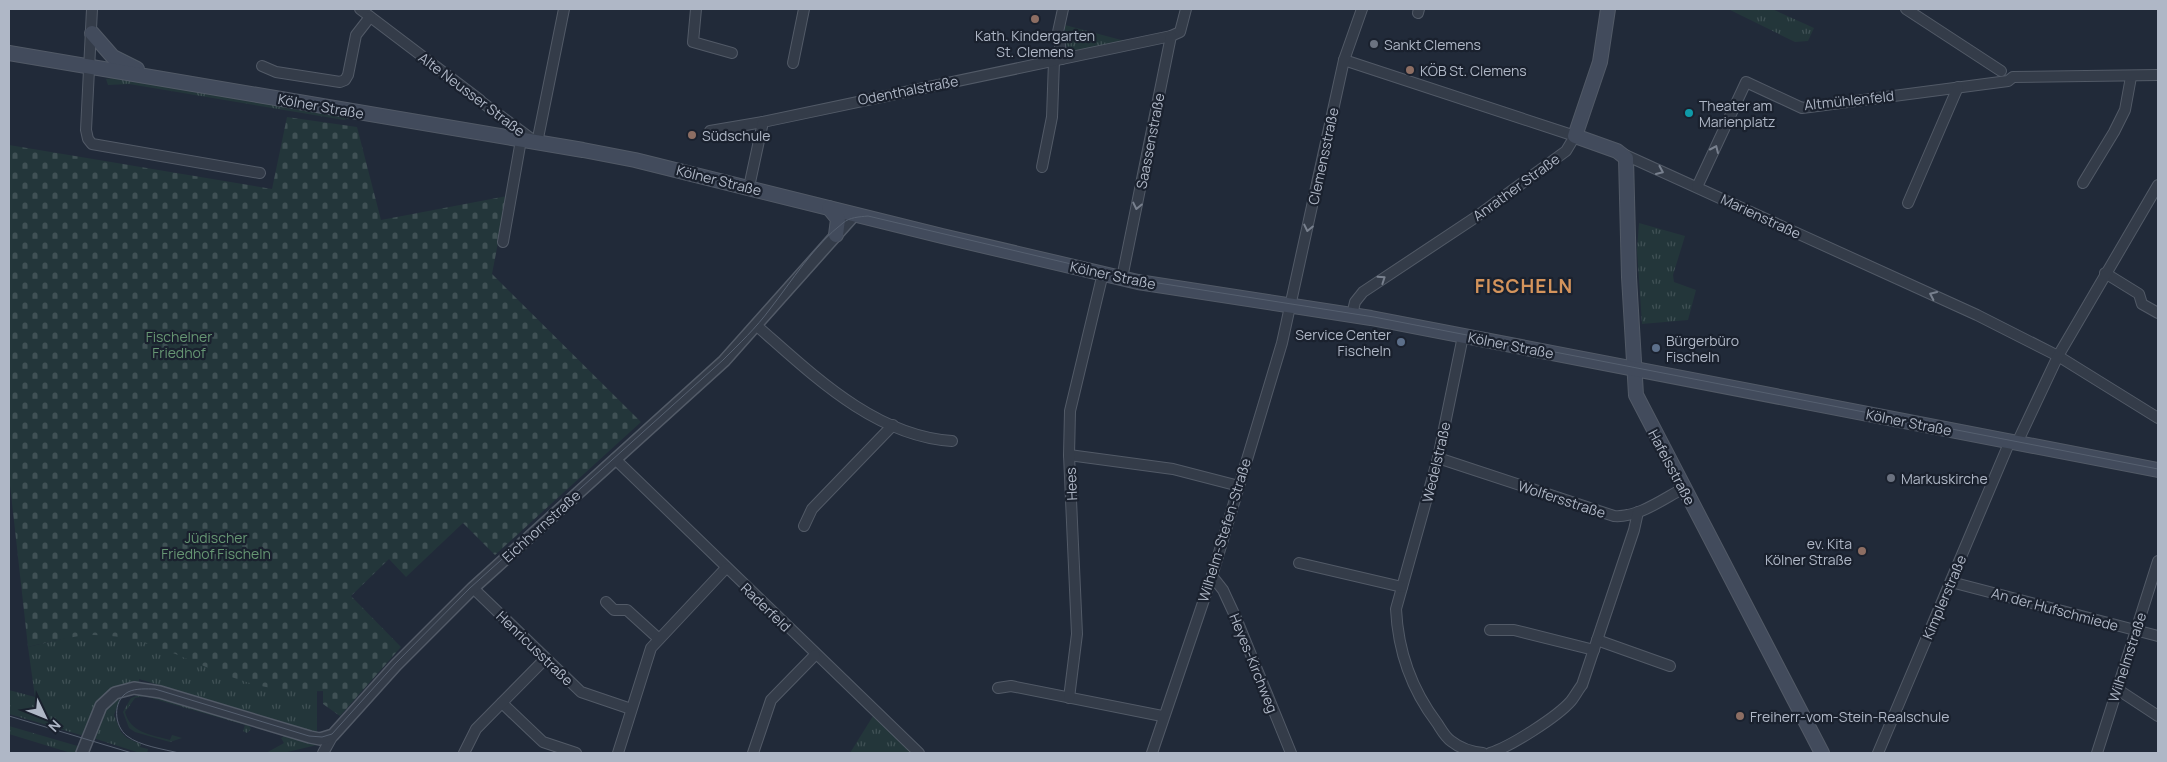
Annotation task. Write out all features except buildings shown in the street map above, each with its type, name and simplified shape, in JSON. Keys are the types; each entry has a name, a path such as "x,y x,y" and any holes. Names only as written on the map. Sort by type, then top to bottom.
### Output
{"main road":[{"name":"Anrather Straße","path":"1575,136 1600,62 1608,9"},
{"path":"92,33 114,57 151,76"},
{"name":"Kölner Straße","path":"9,53 635,160 749,187 854,215 1122,278 1352,315 2158,469"},
{"name":"Marienstraße","path":"1575,136 1623,154"},
{"name":"Hafelsstraße","path":"1623,154 1626,158 1627,177 1628,254 1634,388 1639,404 1822,753"},
{"path":"829,208 838,220 836,235"}],"street":[{"path":"92,9 86,130 88,139 92,144 260,174"},
{"name":"Alte Neusser Straße","path":"360,9 537,143"},
{"path":"537,143 564,9"},
{"path":"696,9 694,42 732,53"},
{"path":"793,63 804,9"},
{"path":"1042,167 1052,117 1058,60 1058,32 1063,9"},
{"name":"Saassenstraße","path":"1122,278 1171,36 1180,32 1186,9"},
{"name":"Clemensstraße","path":"1291,305 1344,60 1362,9"},
{"path":"1906,9 2006,76"},
{"path":"262,66 276,72 340,82 345,80 348,75 356,35 370,17"},
{"name":"Odenthalstraße","path":"710,131 763,122 876,96 1171,36"},
{"name":"Marienstraße","path":"1344,60 1575,136"},
{"name":"Altmühlenfeld","path":"1697,188 1746,82 1802,108 1958,87 2006,76 2131,77 2158,75"},
{"path":"2083,182 2114,132 2125,110 2131,77"},
{"path":"1908,203 1958,87"},
{"path":"749,187 763,122"},
{"name":"Anrather Straße","path":"1352,315 1355,302 1363,292 1473,219 1566,151 1575,136"},
{"path":"503,242 520,140"},
{"name":"Marienstraße","path":"1623,154 1977,315 2058,356 2158,418"},
{"name":"Kimplerstraße","path":"1878,753 1951,582 2014,442 2058,356 2158,185"},
{"name":"Eichhornstraße","path":"324,753 333,735 396,665 473,588 711,374 757,326 854,215"},
{"path":"2105,273 2139,294 2142,304 2158,313"},
{"name":"Hees","path":"1069,698 1077,646 1069,455 1070,411 1103,274"},
{"name":"Wilhelm-Stefen-Straße","path":"1152,753 1162,716 1212,576 1291,305"},
{"path":"757,326 828,387 892,425 930,440 952,441"},
{"name":"Wedelstraße","path":"1463,336 1438,458 1424,514 1396,609 1397,627 1405,661 1419,696 1450,741 1468,751 1483,753"},
{"path":"804,526 812,509 892,425"},
{"path":"1069,455 1173,469 1238,486"},
{"name":"Wolfersstraße","path":"1438,458 1602,514 1620,517 1638,512 1684,488"},
{"name":"Raderfeld","path":"615,459 815,655 919,753"},
{"path":"1490,753 1501,750 1557,713 1571,701 1582,685 1634,530 1638,512"},
{"name":"Wilhelmstraße","path":"2096,753 2158,561"},
{"path":"1299,563 1402,587"},
{"path":"618,753 651,648 726,568"},
{"name":"Heyes-Kirchweg","path":"1212,576 1223,590 1236,618 1291,753"},
{"name":"An der Hufschmiede","path":"1951,582 2158,636"},
{"name":"Henricusstraße","path":"473,588 580,692 631,709"},
{"path":"606,602 614,610 627,610 659,639"},
{"path":"1490,630 1514,630 1595,645 1670,666"},
{"path":"753,753 770,700 815,655"},
{"path":"464,753 476,729 546,659"},
{"path":"998,688 1011,686 1162,716"},
{"path":"82,753 96,714 106,700 125,689 145,688 310,737 320,739 333,735"},
{"path":"2117,689 2158,716"},
{"path":"502,703 538,738 576,753"}],"green space":[{"path":"1728,9 1772,9 1814,28 1808,41 1795,42"},
{"path":"1065,25 1125,41 1094,50 1074,51 1068,47 1064,39"},
{"path":"113,78 354,116 344,120 129,84 108,85 106,79"},
{"name":"Fischelner Friedhof","path":"287,117 357,127 381,220 507,196 492,274 641,422 495,555 463,523 406,577 389,559 351,596 401,647 340,716 323,704 323,691 266,687 223,674 138,641 115,636 92,635 28,647 9,476 9,145 272,189"},
{"path":"1639,223 1685,236 1673,275 1674,282 1696,290 1688,320 1642,324 1637,250"},
{"path":"99,630 313,675 317,691 317,733 139,679 139,683 123,686 84,736 9,714 9,690 35,697 28,647"},
{"path":"144,693 248,723 251,729 247,733 243,731 245,725 144,696 135,698 125,712 132,725 143,732 170,740 172,735 182,738 170,742 135,732 129,728 123,712 131,698"},
{"path":"121,695 114,715 121,732 127,738 141,744 140,747 148,749 147,753 140,753 93,738 104,709"},
{"path":"873,716 914,753 850,753"},
{"path":"9,726 81,747 79,753 71,753 9,734"},
{"path":"286,735 317,745 283,753 266,753 284,743 281,738"}],"tram line":[{"path":"179,753 138,742 123,732 117,720 117,707 123,696 134,690 155,689 309,736 322,737 332,734 396,663 470,588 723,360 759,323 823,242 846,221 858,217 868,216 1139,280 1374,317 2158,469"},
{"path":"9,716 132,753"}],"place":[{"name":"Kath. Kindergarten St. Clemens","path":"1035,19"},
{"name":"Sankt Clemens","path":"1374,44"},
{"name":"KÖB St. Clemens","path":"1410,70"},
{"name":"Theater am Marienplatz","path":"1689,113"},
{"name":"Südschule","path":"692,135"},
{"name":"Service Center Fischeln","path":"1401,342"},
{"name":"Bürgerbüro Fischeln","path":"1656,348"},
{"name":"Markuskirche","path":"1891,478"},
{"name":"ev. Kita Kölner Straße","path":"1862,551"},
{"name":"Freiherr-vom-Stein-Realschule","path":"1740,716"}],"district":[{"name":"FISCHELN","path":"1524,286"}],"park label":[{"name":"Jüdischer Friedhof Fischeln","path":"216,546"}]}
